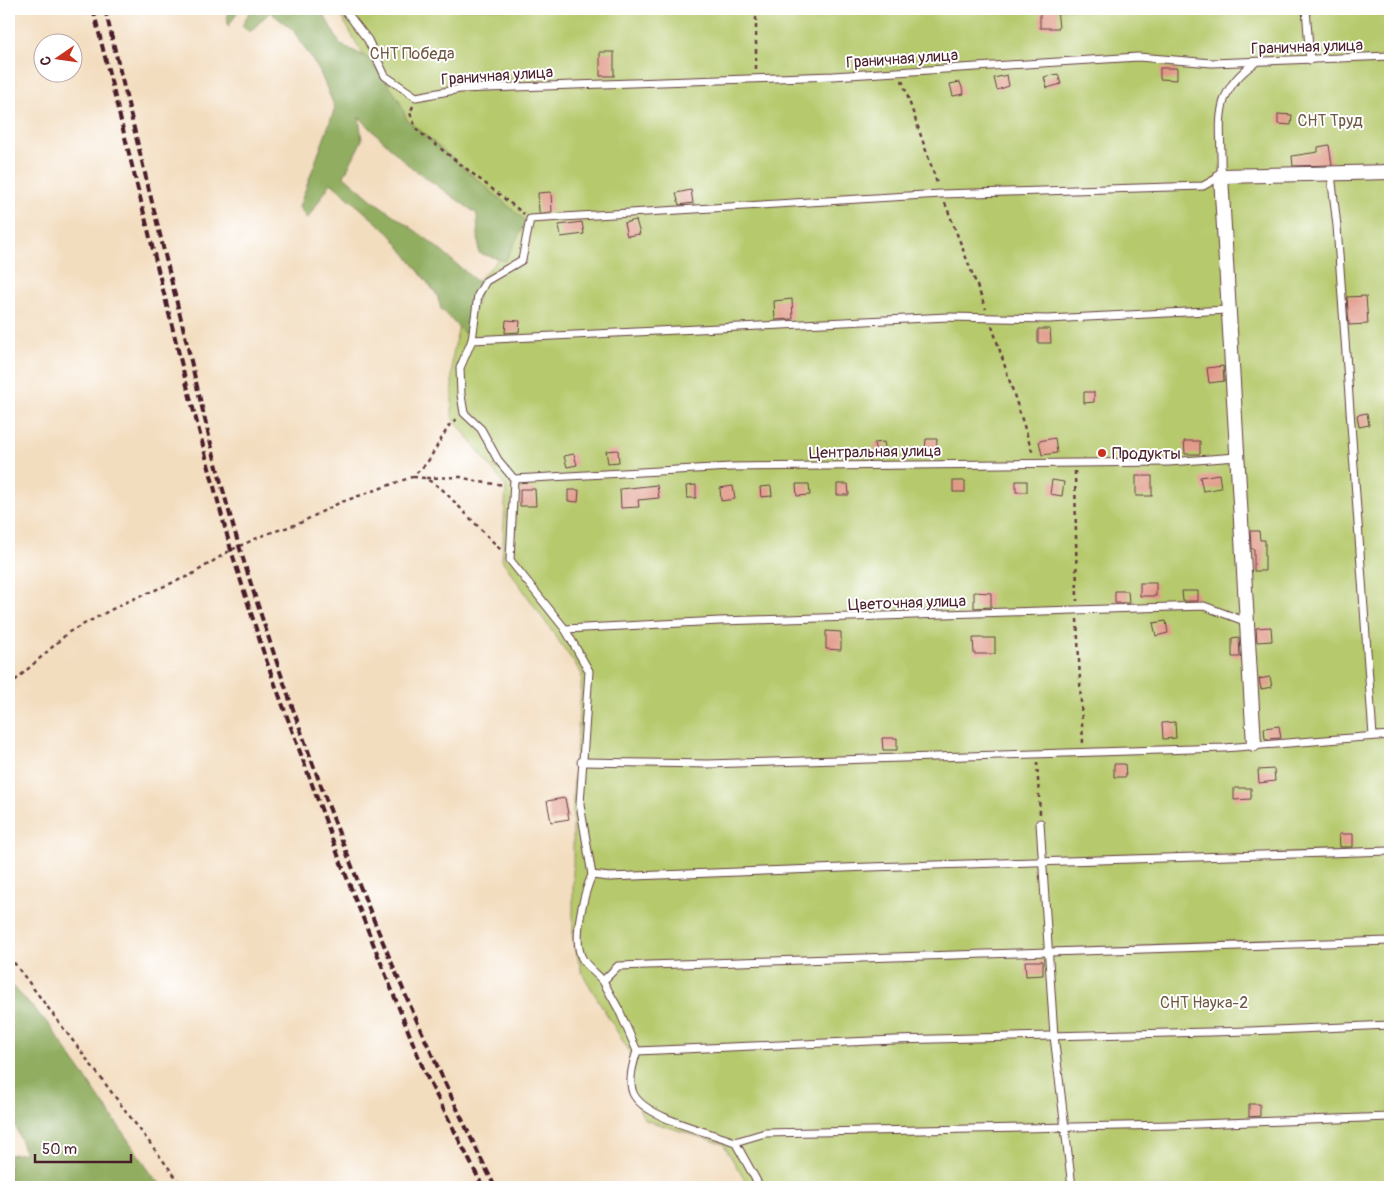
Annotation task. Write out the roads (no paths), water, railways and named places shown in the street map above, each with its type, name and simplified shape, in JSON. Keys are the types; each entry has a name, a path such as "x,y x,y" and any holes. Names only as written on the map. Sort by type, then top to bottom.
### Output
{"street":[{"path":"1254,744 1220,176 1390,172"}],"lane":[{"name":"Граничная улица","path":"344,9 368,40 386,76 416,97 460,89 899,72 1138,57 1212,63 1390,56"},
{"path":"1306,9 1310,60"},
{"path":"1256,62 1240,73 1224,96 1220,124 1220,176 1203,186 941,194 530,219 522,260 486,281 478,295 472,340 460,368 461,395 464,413 481,429 498,460 514,479 510,560 565,630 589,672 581,762 580,804 592,875 586,890 578,940 582,958 603,981 619,1010 637,1051 631,1070 632,1092 643,1107 671,1120 735,1142 764,1133 1390,1118"},
{"path":"1331,174 1338,236 1373,736"},
{"path":"472,340 948,317 1048,319 1227,310"},
{"name":"Центральная улица","path":"514,479 731,467 1169,462 1237,457"},
{"name":"Цветочная улица","path":"565,630 720,621 1204,606 1247,622"},
{"path":"581,762 708,764 1224,748 1254,744 1390,735"},
{"path":"1040,823 1054,1036 1063,1127 1072,1187"},
{"path":"592,875 609,877 1390,851"},
{"path":"603,981 618,966 1390,941"},
{"path":"637,1051 895,1040 1390,1025"},
{"path":"735,1142 760,1187"}],"railway":[{"path":"93,9 186,382 231,550 265,657 341,863 425,1073 483,1187"},
{"path":"105,9 217,468 266,631 324,793 387,953 495,1187"}],"place":[{"name":"Продукты","path":"1102,453"}],"park label":[{"name":"СНТ Победа","path":"412,53"},
{"name":"СНТ Труд","path":"1330,120"},
{"name":"СНТ Наука-2","path":"1204,1002"}]}
